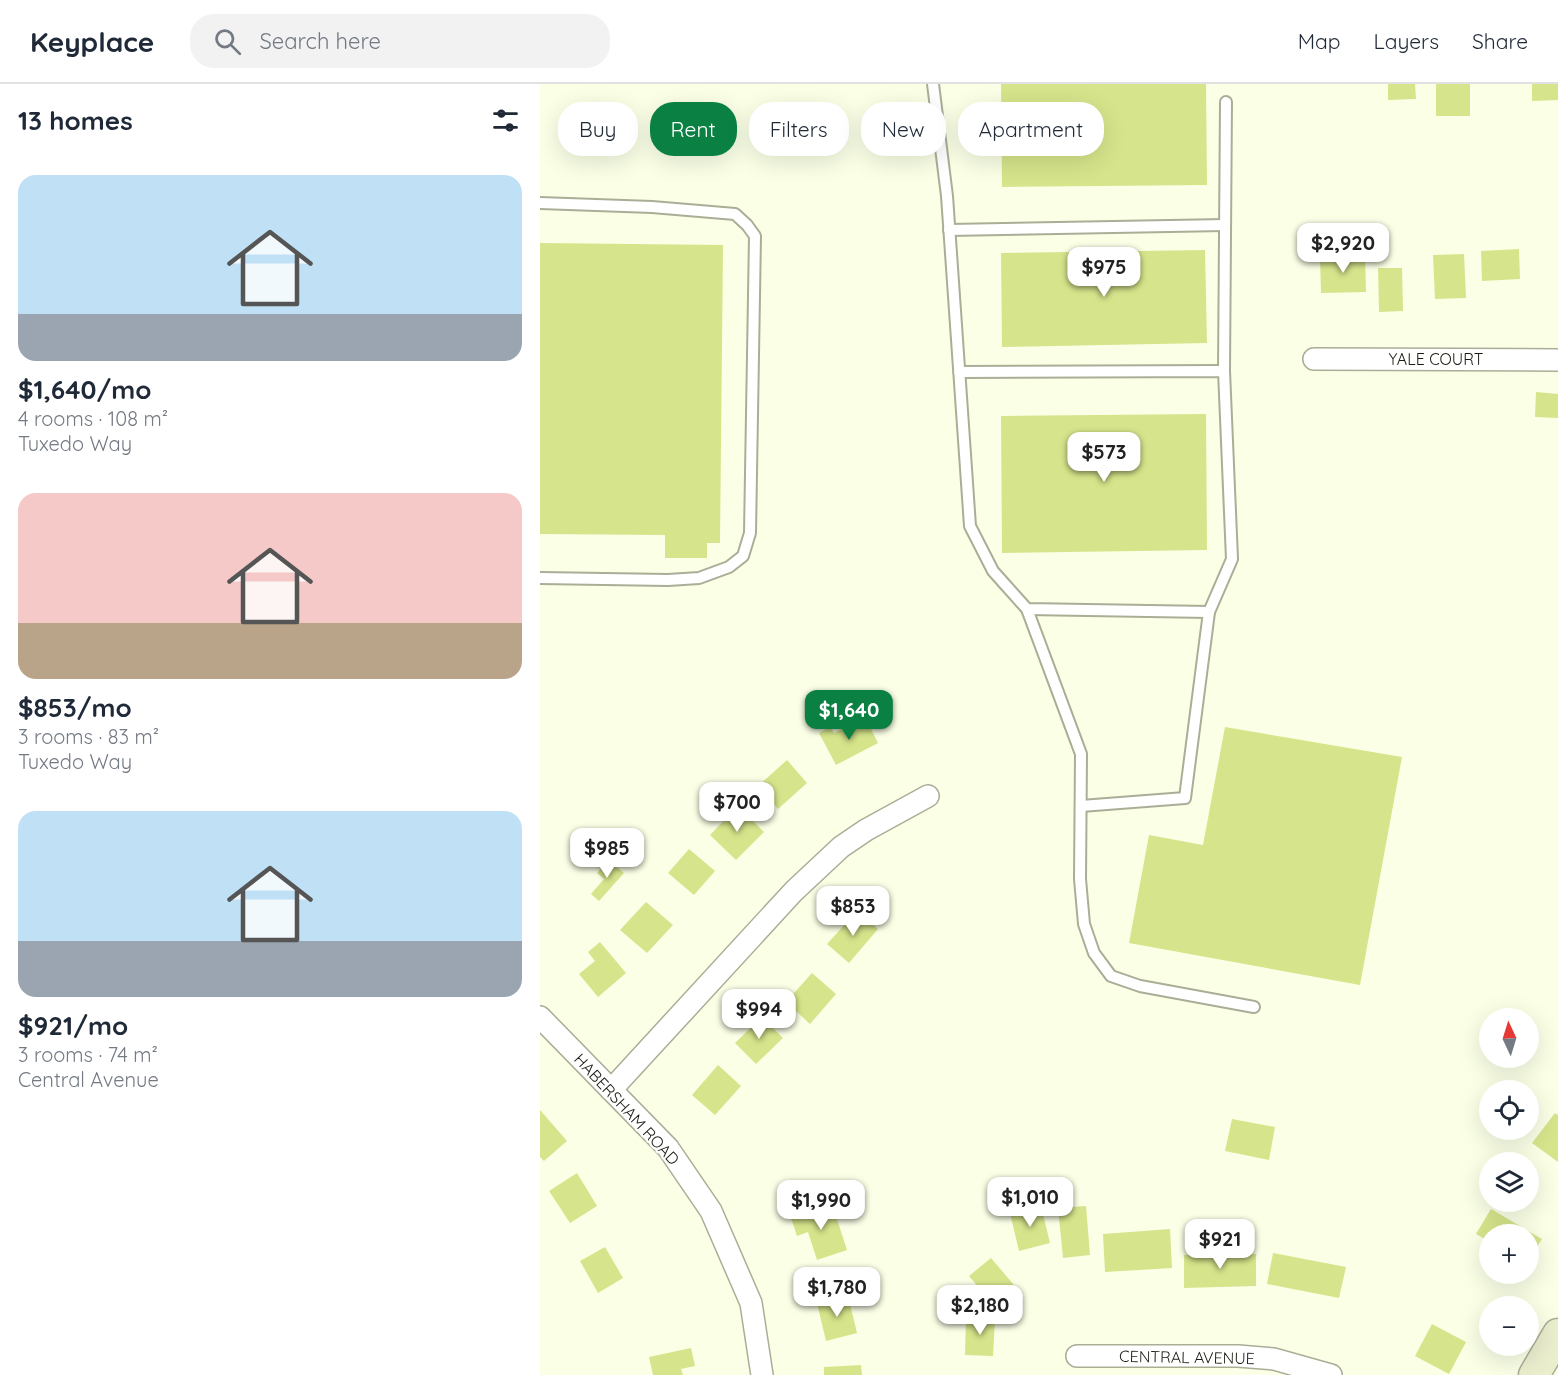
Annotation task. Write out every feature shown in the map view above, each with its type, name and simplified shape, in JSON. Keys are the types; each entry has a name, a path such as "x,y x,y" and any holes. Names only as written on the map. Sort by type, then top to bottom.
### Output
{"street":[{"name":"YALE COURT","path":"1314,359 1558,360"},
{"path":"611,1090 794,891 841,848 866,830 928,796"},
{"name":"HABERSHAM ROAD","path":"540,1017 668,1148 711,1211 751,1303 762,1375"},
{"path":"1534,1375 1558,1334"},
{"name":"CENTRAL AVENUE","path":"1077,1356 1238,1356 1274,1359 1331,1375"}],"lane":[{"path":"933,84 947,196 970,526 993,571 1027,609 1082,754 1080,879 1084,924 1094,953 1111,976 1140,986 1254,1007"},
{"path":"1081,806 1185,798 1209,612 1232,559 1224,371 1226,102"},
{"path":"540,203 652,207 735,214 755,236 750,533 743,556 729,567 699,578 668,580 540,578"},
{"path":"949,230 1225,225"},
{"path":"959,372 1224,371"},
{"path":"1027,609 1209,612"}],"building":[{"path":"1001,84 1206,84 1207,185 1002,187 1002,156 1104,156 1104,102 1001,102"},
{"path":"1388,84 1415,84 1416,99 1388,100"},
{"path":"1436,84 1470,84 1470,116 1436,116"},
{"path":"1532,84 1558,84 1558,100 1532,101"},
{"path":"540,243 723,245 720,543 707,543 707,558 665,558 665,535 540,534"},
{"path":"1519,249 1520,279 1482,281 1481,251"},
{"path":"1205,250 1207,343 1002,347 1001,253"},
{"path":"1464,254 1466,298 1435,299 1433,255"},
{"path":"1365,255 1366,292 1321,293 1320,256"},
{"path":"1378,268 1402,268 1403,311 1379,312"},
{"path":"1536,392 1558,394 1558,418 1535,417"},
{"path":"1206,414 1207,550 1002,553 1001,416"},
{"path":"865,717 878,743 836,765 819,733 830,727 834,733"},
{"path":"1225,727 1402,757 1360,985 1129,943 1149,835 1203,845"},
{"path":"787,760 807,783 778,809 758,786"},
{"path":"738,806 764,832 736,860 710,835"},
{"path":"689,849 715,871 694,895 668,873"},
{"path":"609,860 624,873 599,901 591,894 604,879 597,873"},
{"path":"646,902 673,925 647,953 620,930"},
{"path":"857,911 878,929 849,963 827,944"},
{"path":"600,942 626,973 598,997 579,974 595,961 588,952"},
{"path":"812,973 836,994 810,1024 786,1002"},
{"path":"762,1017 783,1038 756,1064 735,1043"},
{"path":"718,1065 741,1086 715,1115 692,1095"},
{"path":"540,1110 567,1141 544,1161 540,1157"},
{"path":"1555,1113 1558,1115 1558,1162 1532,1143 1534,1140 1539,1140 1539,1134"},
{"path":"1232,1119 1275,1127 1269,1160 1225,1151"},
{"path":"577,1173 597,1206 570,1223 549,1191"},
{"path":"832,1204 847,1250 817,1260 808,1232 797,1236 791,1218"},
{"path":"1041,1206 1050,1243 1019,1251 1010,1213"},
{"path":"1086,1206 1090,1255 1063,1258 1058,1208"},
{"path":"1489,1212 1496,1212 1516,1224 1482,1224"},
{"path":"1170,1229 1172,1268 1105,1272 1103,1234"},
{"path":"605,1247 623,1278 598,1293 580,1261"},
{"path":"1212,1247 1228,1247 1228,1254 1256,1254 1256,1286 1184,1288 1184,1255 1213,1254"},
{"path":"1273,1253 1346,1267 1339,1298 1267,1284"},
{"path":"991,1258 1014,1285 992,1303 969,1276"},
{"path":"848,1296 857,1333 826,1341 817,1303"},
{"path":"966,1317 995,1318 993,1356 965,1355"},
{"path":"1432,1324 1466,1342 1449,1374 1415,1356"},
{"path":"691,1348 695,1366 681,1369 683,1375 653,1375 649,1357"},
{"path":"861,1365 862,1375 824,1375 824,1367"}]}
